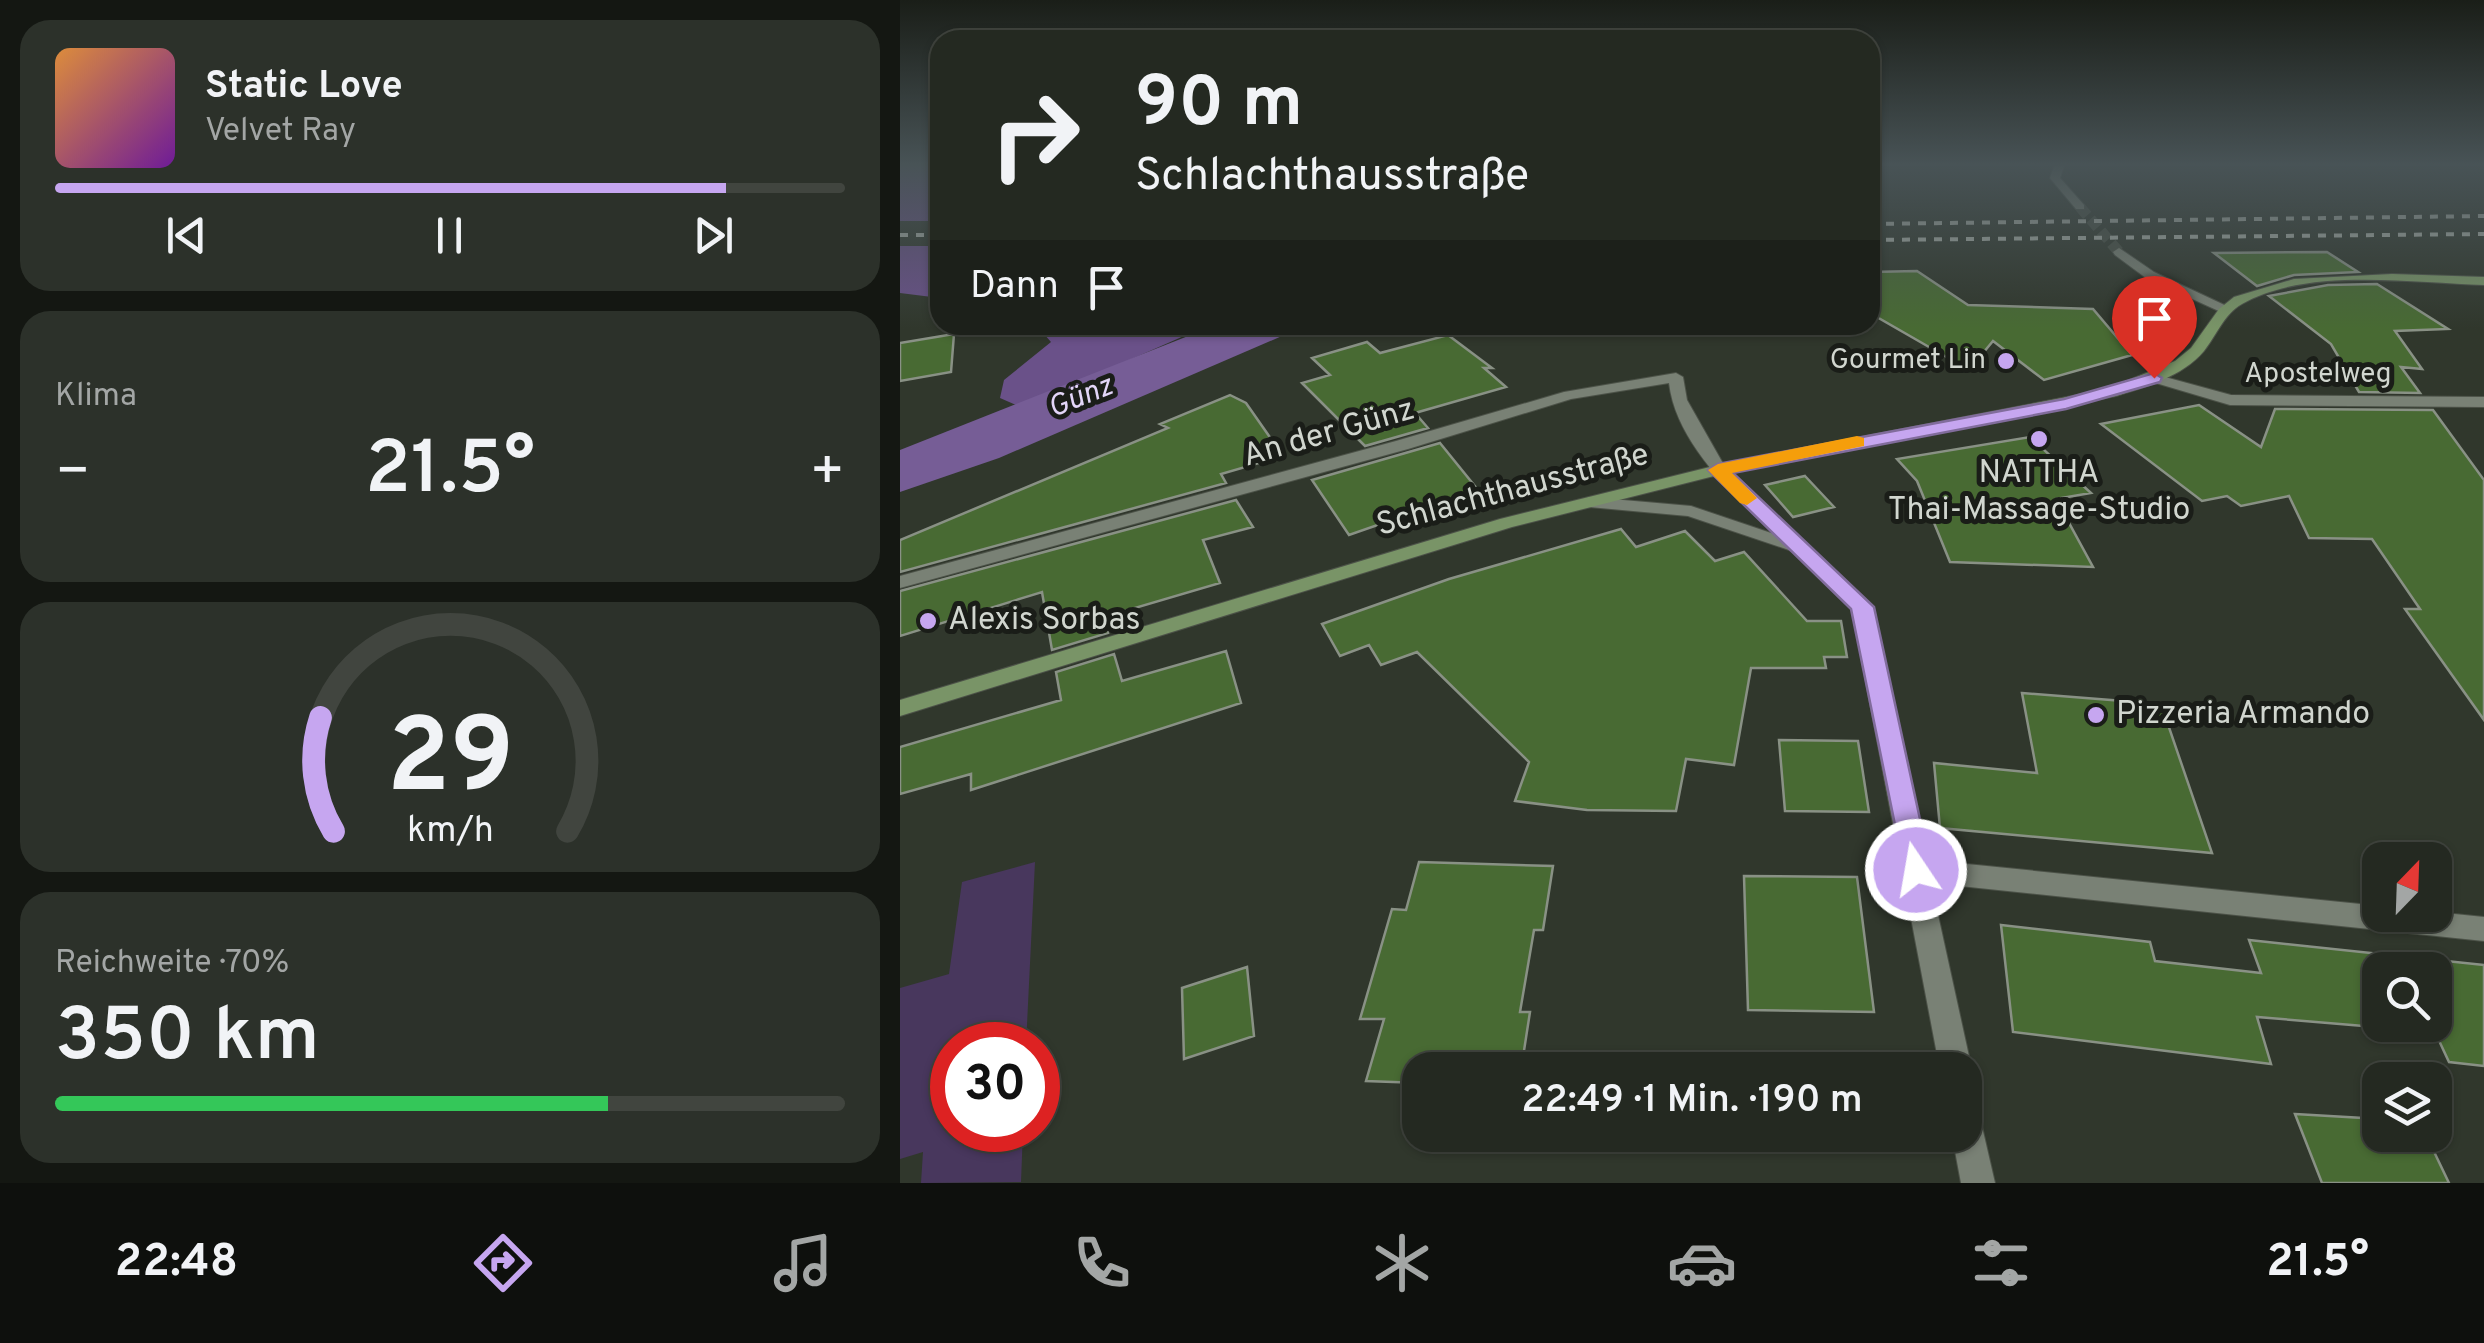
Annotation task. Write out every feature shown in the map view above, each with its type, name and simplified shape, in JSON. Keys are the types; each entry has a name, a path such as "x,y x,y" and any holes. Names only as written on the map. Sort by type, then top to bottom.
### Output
{"main road":[{"path":"2226,309 2267,289 2296,283 2484,280"},
{"name":"Schlachthausstraße","path":"900,708 1488,529 1589,502 1718,470 2066,404 2154,378 2190,357 2226,309"}],"street":[{"path":"2119,252 2150,274 2226,309"},
{"name":"An der Günz","path":"900,582 1402,445 1569,395 1676,377 1679,400 1718,470"},
{"name":"Apostelweg","path":"2154,378 2230,400 2484,402"},
{"path":"1718,470 1862,607 1952,1052"},
{"path":"1589,502 1691,510 1800,549"},
{"path":"1916,870 2484,929"},
{"path":"1972,1152 1978,1183"}],"shaded area":[{"path":"900,218 930,218 930,221"},
{"path":"900,246 930,246 930,297 900,293"},
{"path":"1045,335 1186,335 1016,405 1000,398 1004,380 1051,342"},
{"path":"1035,862 1027,1022 930,1022 930,1152 1022,1152 1021,1182 921,1183 923,1152 900,1159 900,988 949,974 962,882"}],"building":[{"path":"2327,252 2358,272 2294,275 2257,286 2214,253"},
{"path":"1917,271 1968,305 2093,309 2132,355 2044,380 1993,341 1969,370 1880,319 1880,272"},
{"path":"2377,284 2448,329 2395,331 2422,369 2401,367 2420,393 2359,392 2331,344 2269,296 2328,285"},
{"path":"954,335 951,372 900,381 900,343"},
{"path":"1448,335 1492,368 1484,368 1506,387 1415,413 1428,428 1365,446 1302,383 1330,375 1312,358 1367,342 1380,353"},
{"path":"1230,395 1246,403 1283,456 1221,474 1226,483 900,572 900,540 1168,428 1160,424"},
{"path":"2199,405 2261,447 2275,409 2433,410 2484,480 2484,720 2405,609 2420,609 2372,539 2309,538 2289,496 2241,506 2227,496 2202,501 2101,424"},
{"path":"2030,437 2091,493 2056,499 2093,567 1950,562 1917,481 1897,459"},
{"path":"1440,443 1478,490 1349,535 1312,480"},
{"path":"1805,476 1834,507 1793,517 1765,485"},
{"path":"1236,500 1253,527 1203,540 1220,583 1104,617 1108,633 1052,650 1042,592 900,636 900,591"},
{"path":"1621,529 1636,547 1685,531 1715,561 1744,552 1807,621 1841,621 1847,657 1824,657 1826,668 1751,668 1734,765 1686,759 1676,811 1587,810 1515,801 1529,762 1417,652 1381,665 1369,645 1340,656 1322,624 1449,579"},
{"path":"1226,651 1241,703 971,790 971,774 900,794 900,747 1061,700 1056,672 1114,654 1122,681"},
{"path":"2022,693 2161,704 2212,853 1940,828 1934,763 2037,773"},
{"path":"1779,740 1858,741 1869,812 1785,811"},
{"path":"1419,862 1553,866 1543,930 1534,930 1520,1012 1530,1012 1524,1052 1402,1052 1402,1082 1366,1081 1384,1019 1360,1019 1392,909 1406,910"},
{"path":"1744,876 1857,877 1874,1012 1748,1010"},
{"path":"2001,925 2150,942 2155,961 2261,973 2249,940 2362,952 2362,1026 2257,1017 2271,1064 2013,1032"},
{"path":"2452,962 2484,965 2484,1066 2449,1062 2440,1042 2452,1042"},
{"path":"1247,967 1254,1036 1184,1059 1182,988"},
{"path":"2295,1114 2362,1118 2362,1152 2434,1152 2449,1183 2322,1183"}],"waterway":[{"name":"Günz","path":"900,472 1239,335"}],"tunnel":[{"path":"2090,218 2119,252"}],"railway":[{"path":"1880,224 2315,218"},
{"path":"1880,240 2484,234"},
{"path":"900,235 930,235"}],"slow traffic":[{"path":"1747,498 1718,470 1857,442"}],"place":[{"name":"Gourmet Lin","path":"2006,361"},
{"name":"NATTHA Thai-Massage-Studio","path":"2039,439"},
{"name":"Alexis Sorbas","path":"928,621"},
{"name":"Pizzeria Armando","path":"2096,715"}],"route":[{"path":"1916,870 1862,607 1718,470 2066,404 2154,378"}]}
